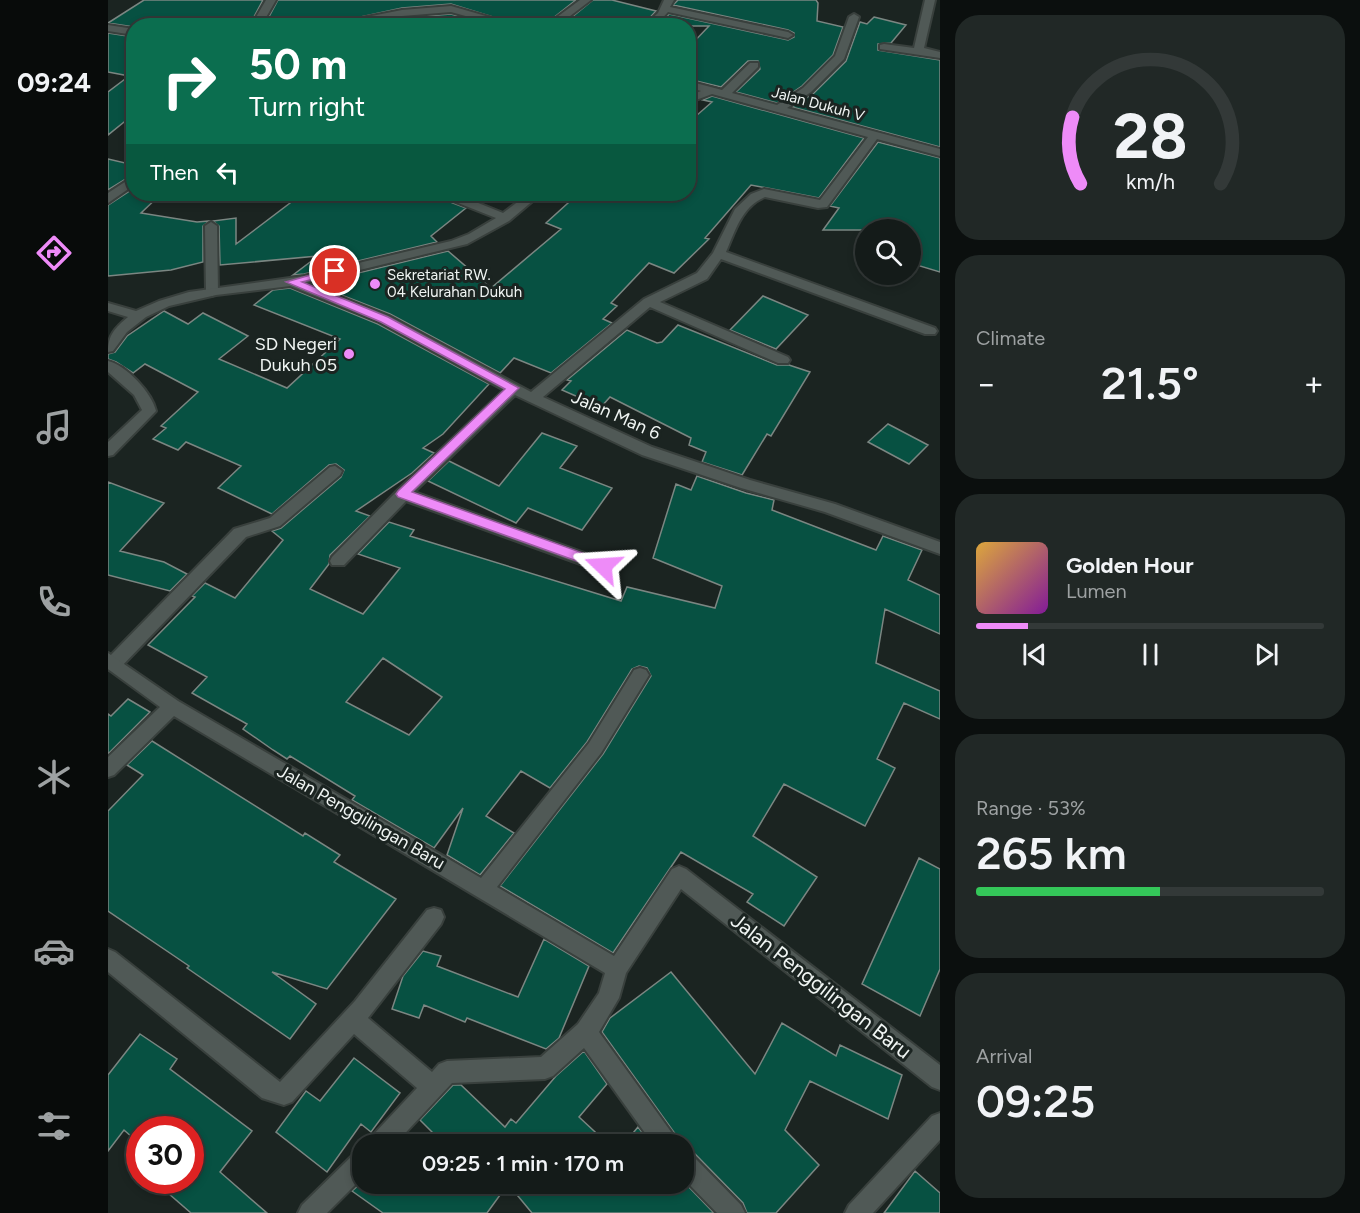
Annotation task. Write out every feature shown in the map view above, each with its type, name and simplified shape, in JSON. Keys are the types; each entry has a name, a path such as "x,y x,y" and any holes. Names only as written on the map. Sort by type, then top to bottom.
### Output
{"street":[{"path":"261,18 271,0"},
{"path":"561,18 586,0"},
{"path":"921,51 919,48 930,0"},
{"path":"373,18 454,4 493,18"},
{"path":"656,18 667,4 788,34"},
{"path":"778,109 807,90 840,57 854,17"},
{"path":"108,28 126,31"},
{"path":"884,47 940,55"},
{"path":"724,94 754,64"},
{"name":"Jalan Dukuh V","path":"696,86 940,153"},
{"path":"696,97 712,90"},
{"path":"534,397 649,302 702,276 719,254 744,203 764,193 823,204 875,135"},
{"path":"108,199 126,185"},
{"path":"464,201 505,218"},
{"path":"108,348 119,331 138,316 169,302 212,291 292,282 461,242 481,234 526,201"},
{"path":"211,226 212,291"},
{"path":"719,254 930,331"},
{"name":"Jalan Man 6","path":"292,282 384,319 513,388 647,451 746,484 830,508 940,548"},
{"path":"649,302 783,360"},
{"path":"108,307 138,316"},
{"path":"108,365 125,377 149,403 149,411 108,451"},
{"path":"338,561 403,494 513,388"},
{"path":"111,662 240,533 252,527 264,527 275,522 335,471"},
{"path":"403,494 603,566"},
{"name":"Jalan Penggilingan Baru","path":"111,662 172,706 616,970"},
{"path":"483,890 595,748 640,675"},
{"path":"108,770 172,706"},
{"name":"Jalan Penggilingan Baru","path":"389,1134 447,1072 545,1068 586,1032 608,996 616,970 679,875 940,1079"},
{"path":"108,959 270,1090 284,1094 354,1020 391,976 434,917"},
{"path":"354,1020 433,1087"},
{"path":"586,1032 659,1134"},
{"path":"857,1213 940,1124"},
{"path":"310,1213 352,1172"},
{"path":"694,1173 733,1213"}],"building":[{"path":"144,0 263,0 253,18 126,18 126,26 108,23"},
{"path":"278,0 576,0 553,18 496,18 451,4 402,8 356,18 268,18"},
{"path":"593,0 612,0 656,11 649,18 571,18"},
{"path":"678,0 816,0 818,3 817,21 843,27 833,55 802,86 777,103 736,92 760,69 758,61 748,61 721,87 696,81 696,40 709,26 696,26 696,20 788,40 794,37 794,33 673,5"},
{"path":"451,14 465,18 402,18"},
{"path":"669,14 687,18 666,18"},
{"path":"874,17 906,25 891,43 878,44 878,50 940,60 940,147 792,107 813,94 846,61 860,22 867,24"},
{"path":"108,33 126,36 126,75 108,72"},
{"path":"126,78 126,120 108,135 108,92"},
{"path":"712,96 864,138 819,198 751,185 705,238 709,239 674,273 649,263 611,303 617,306 603,319 612,323 551,373 514,358 500,373 390,314 313,284 448,251 491,288 561,229 546,223 570,201 696,201 696,116 712,102 703,100"},
{"path":"878,142 940,158 940,272 921,266 921,219 855,219 855,230 823,230 839,208 830,206"},
{"path":"108,159 126,163 126,179 108,190"},
{"path":"126,193 126,201 154,201 141,213 197,222 209,221 203,226 203,262 171,270 108,276 108,205"},
{"path":"293,201 447,201 466,208 431,236 437,242 304,274 293,275 318,256 220,265 219,226 213,221 236,218 236,244"},
{"path":"290,288 378,324 489,384 443,434 423,448 434,453 412,473 356,511 370,516 330,555 329,564 310,589 363,614 400,568 358,554 389,522 414,530 410,536 621,601 627,587 715,608 722,586 653,558 676,484 691,490 697,476 774,500 772,510 876,550 883,536 922,550 908,580 940,595 940,634 885,609 876,663 940,691 940,719 904,703 877,759 895,768 865,826 784,784 753,836 817,877 784,926 747,902 753,894 681,852 613,953 500,886 603,754 651,676 647,668 639,666 632,669 587,742 550,788 521,771 486,816 514,833 480,875 447,855 463,808 434,848 352,800 355,796 290,756 287,759 243,729 247,724 192,693 207,677 148,645 195,597 192,596 205,583 235,598 283,540 272,531 281,528 341,477 344,470 336,464 329,465 272,514 218,488 241,466 186,442 178,450 153,439 166,428 161,426 198,392 145,364 133,373 108,359 108,354 115,352 127,336 164,311 188,324 203,313 248,336 219,359 287,388 340,339 254,305 273,290","holes":["383,658 442,697 409,735 346,702"]},
{"path":"763,296 808,315 776,349 730,330"},
{"path":"678,325 777,365 789,365 810,372 771,436 767,434 742,475 702,462 706,452 689,445 691,438 610,397 601,407 562,390 571,381 567,380 627,330 657,343 662,342"},
{"path":"888,424 928,445 909,464 868,442"},
{"path":"542,433 577,446 560,468 612,488 582,530 528,508 516,523 428,481 449,461 499,486"},
{"path":"108,482 164,503 120,551 164,562 187,574 170,591 108,575"},
{"path":"128,699 150,712 108,754 108,714 111,716"},
{"path":"152,741 303,836 305,833 340,855 334,862 396,899 327,989 272,972 316,1004 290,1039 108,911 108,811 143,775 127,765"},
{"path":"919,858 940,869 940,969 920,1016 862,984"},
{"path":"544,939 589,966 559,1038 546,1049 467,1018 465,1022 424,1005 419,1018 392,1009 403,976 423,951 441,956 437,966 518,997"},
{"path":"671,972 755,1074 782,1023 836,1056 840,1045 902,1075 888,1119 810,1081 785,1130 819,1165 776,1213 747,1213 743,1203 694,1153 694,1134 675,1134 602,1032 610,1018"},
{"path":"140,1034 177,1059 170,1069 252,1131 220,1172 267,1213 191,1213 169,1194 204,1194 204,1116 126,1116 126,1132 124,1130 108,1151 108,1075"},
{"path":"584,1051 607,1084 579,1117 597,1134 434,1134 420,1120 453,1085 461,1085 505,1127 511,1119 516,1123 556,1076"},
{"path":"354,1058 400,1093 371,1132 361,1124 327,1172 276,1132 306,1091 320,1101"},
{"path":"638,1127 643,1134 632,1134"},
{"path":"915,1171 940,1193 940,1213 884,1213"},
{"path":"694,1192 714,1213 532,1213 516,1194"},
{"path":"356,1194 501,1194 487,1213 383,1213"}],"place":[{"name":"Sekretariat RW. 04 Kelurahan Dukuh","path":"375,284"},
{"name":"SD Negeri Dukuh 05","path":"349,354"}],"route":[{"path":"335,271 292,282 384,319 513,388 403,494 603,566"}]}
